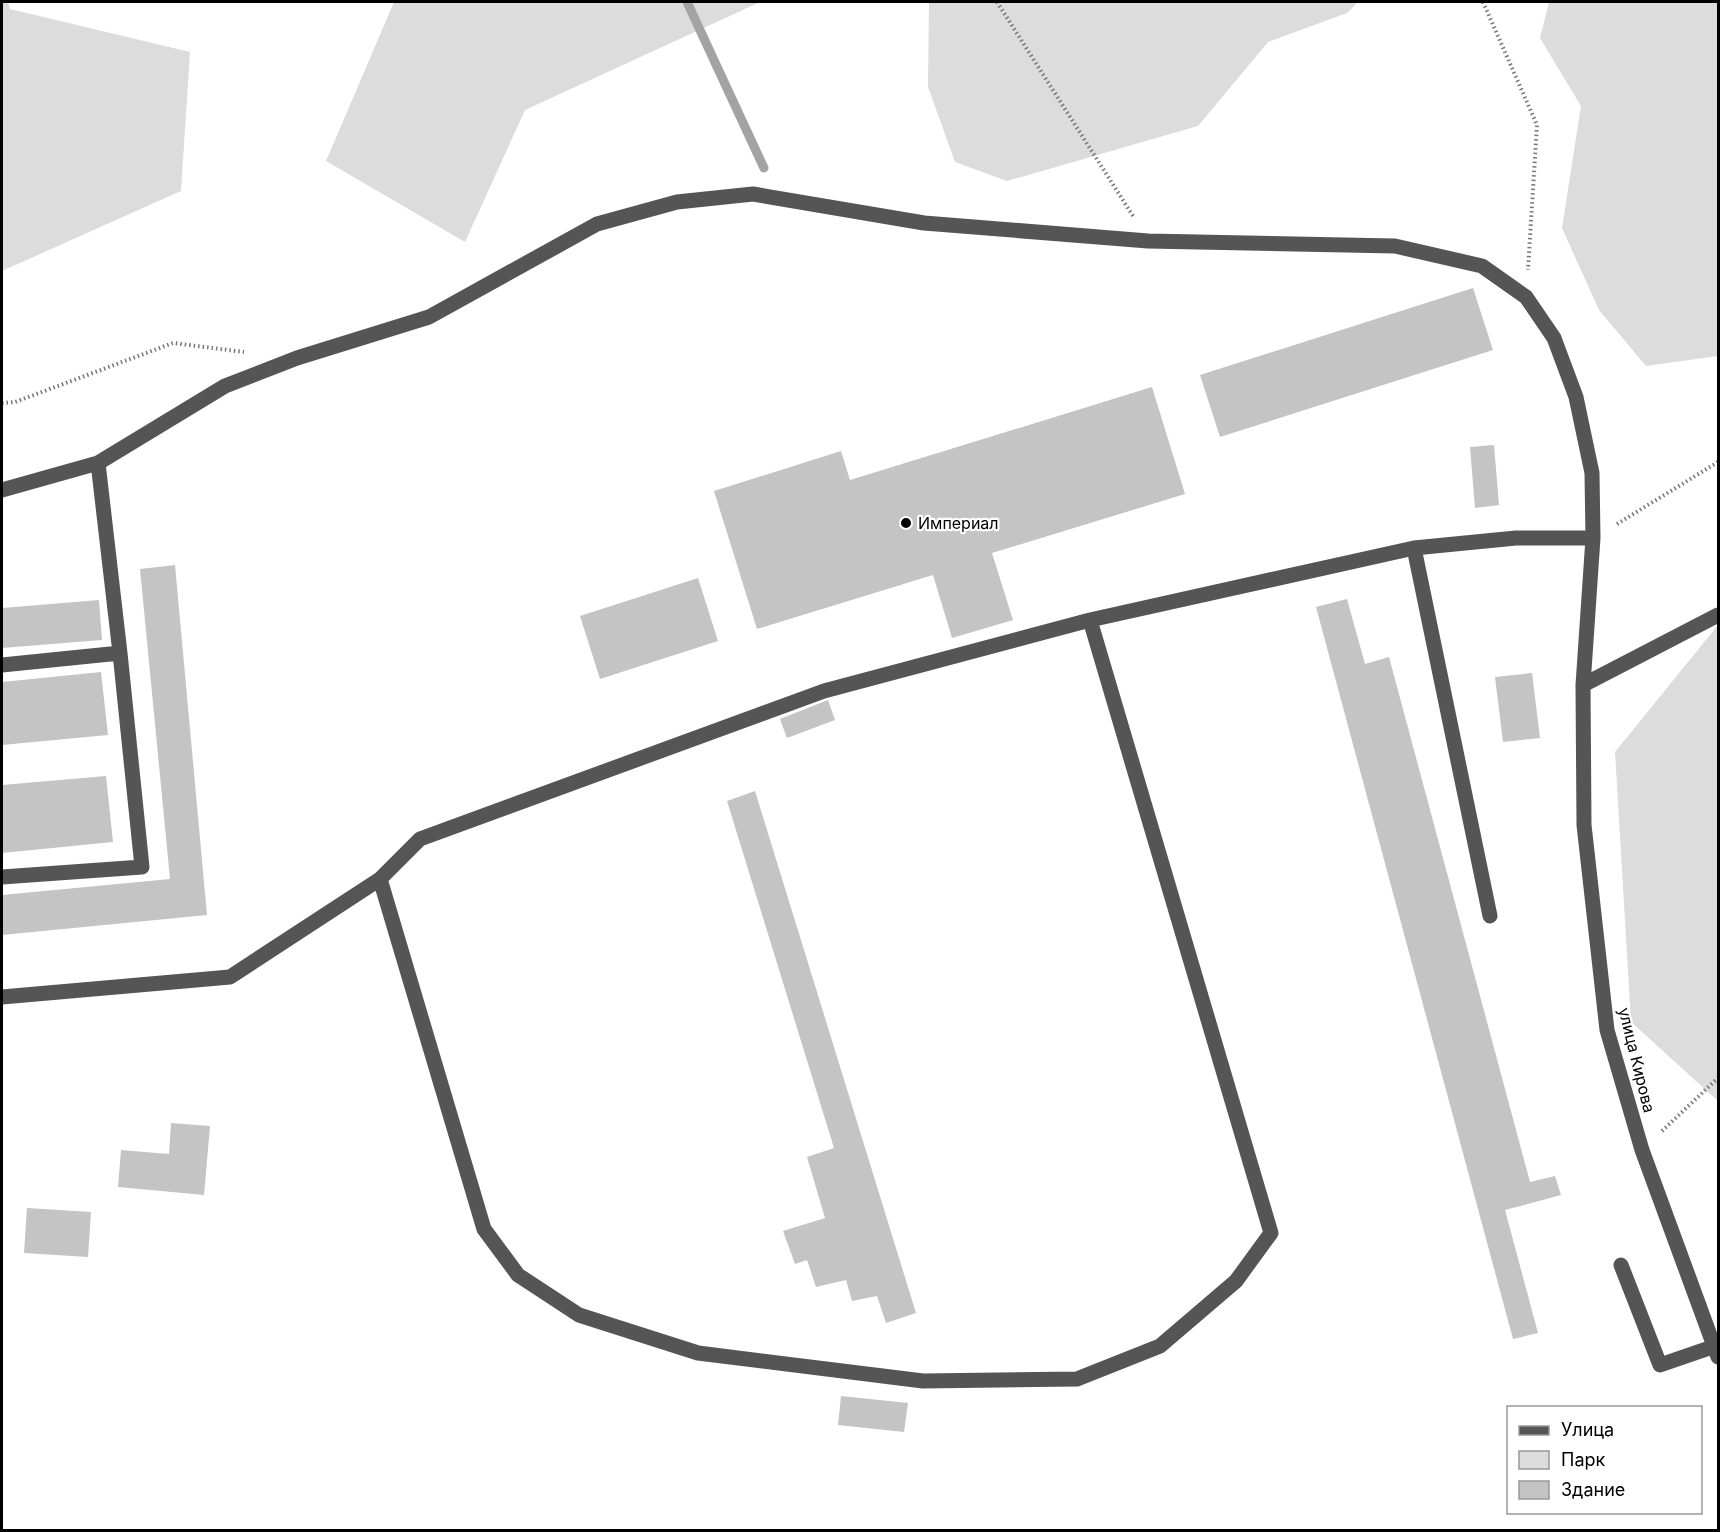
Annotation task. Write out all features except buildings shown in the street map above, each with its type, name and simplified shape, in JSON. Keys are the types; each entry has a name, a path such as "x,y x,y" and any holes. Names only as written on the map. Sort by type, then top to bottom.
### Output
{"street":[{"path":"2,490 98,463 225,386 297,358 429,317 597,224 677,202 753,194 924,223 1148,241 1395,246 1482,266 1526,297"},
{"name":"улица Кирова","path":"1526,297 1554,338 1576,398 1592,473 1593,538 1583,685 1584,825 1607,1030 1642,1150 1717,1350"},
{"path":"2,877 142,867 98,463"},
{"path":"2,997 230,977 380,879 420,839 813,695 1090,620 1414,548 1516,538 1593,538"},
{"path":"1414,548 1490,916"},
{"path":"1583,685 1719,615"},
{"path":"380,879 483,1229 518,1275 579,1315 698,1353 923,1381 1077,1379 1160,1346 1236,1281 1271,1233 1090,620"},
{"path":"2,665 120,653"},
{"path":"1621,1265 1660,1365 1717,1350"}],"path":[{"path":"997,2 1148,241"},
{"path":"1483,2 1537,124 1526,297"},
{"path":"2,403 15,402 173,343 252,352"},
{"path":"1593,538 1719,462"},
{"path":"1642,1150 1719,1078"}],"green space":[{"path":"2,2 8,2 10,9 190,52 181,191 2,271"},
{"path":"394,2 758,3 525,110 465,242 326,161"},
{"path":"929,2 1358,2 1347,13 1268,42 1198,126 1007,181 955,162 928,87"},
{"path":"1549,2 1718,2 1718,356 1646,366 1599,310 1562,228 1581,106 1540,38"},
{"path":"1718,625 1718,1101 1631,1022 1615,752"}],"waterway":[{"path":"687,2 764,168"}],"place":[{"name":"Империал","path":"906,523"}]}
